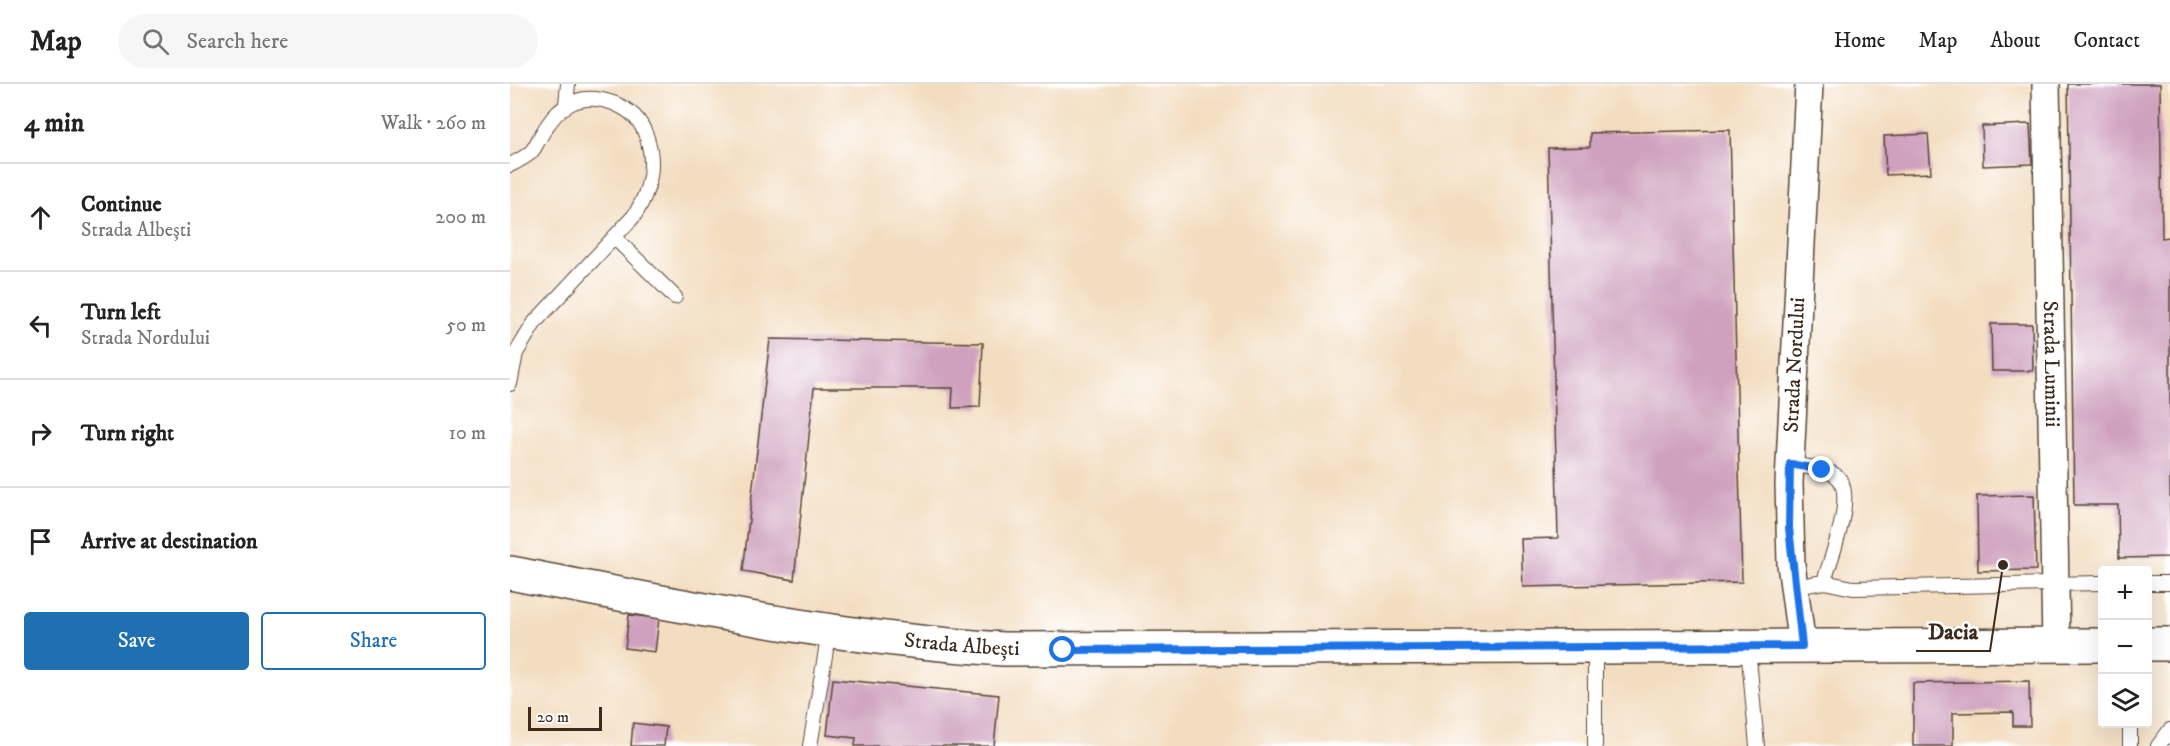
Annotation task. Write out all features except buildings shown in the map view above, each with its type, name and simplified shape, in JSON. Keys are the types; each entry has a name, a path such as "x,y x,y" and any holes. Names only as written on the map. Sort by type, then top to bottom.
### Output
{"main road":[{"name":"Strada Albești","path":"510,573 830,632 941,645 1053,650 2098,645"},
{"path":"2152,644 2170,644"}],"street":[{"name":"Strada Nordului","path":"1802,646 1789,528 1790,464 1809,84"},
{"name":"Strada Luminii","path":"2046,84 2056,645"}],"lane":[{"path":"566,104 568,84"},
{"path":"510,384 516,353 535,322 614,237 644,200 652,170 651,150 642,125 627,108 606,101 582,98 566,104 554,114 531,152 511,168"},
{"path":"614,237 675,297"},
{"path":"1790,464 1836,475 1844,483 1846,499 1824,582"},
{"path":"1795,587 1824,582 1853,588 2098,583"},
{"path":"2152,583 2170,583"},
{"path":"810,746 830,632"},
{"path":"1748,647 1757,746"},
{"path":"1595,648 1595,746"},
{"path":"2130,728 2130,746"},
{"path":"2158,746 2170,729"}],"place":[{"name":"Dacia","path":"2003,565"}],"route":[{"path":"1063,650 1802,646 1791,564 1790,464 1822,470"}]}
